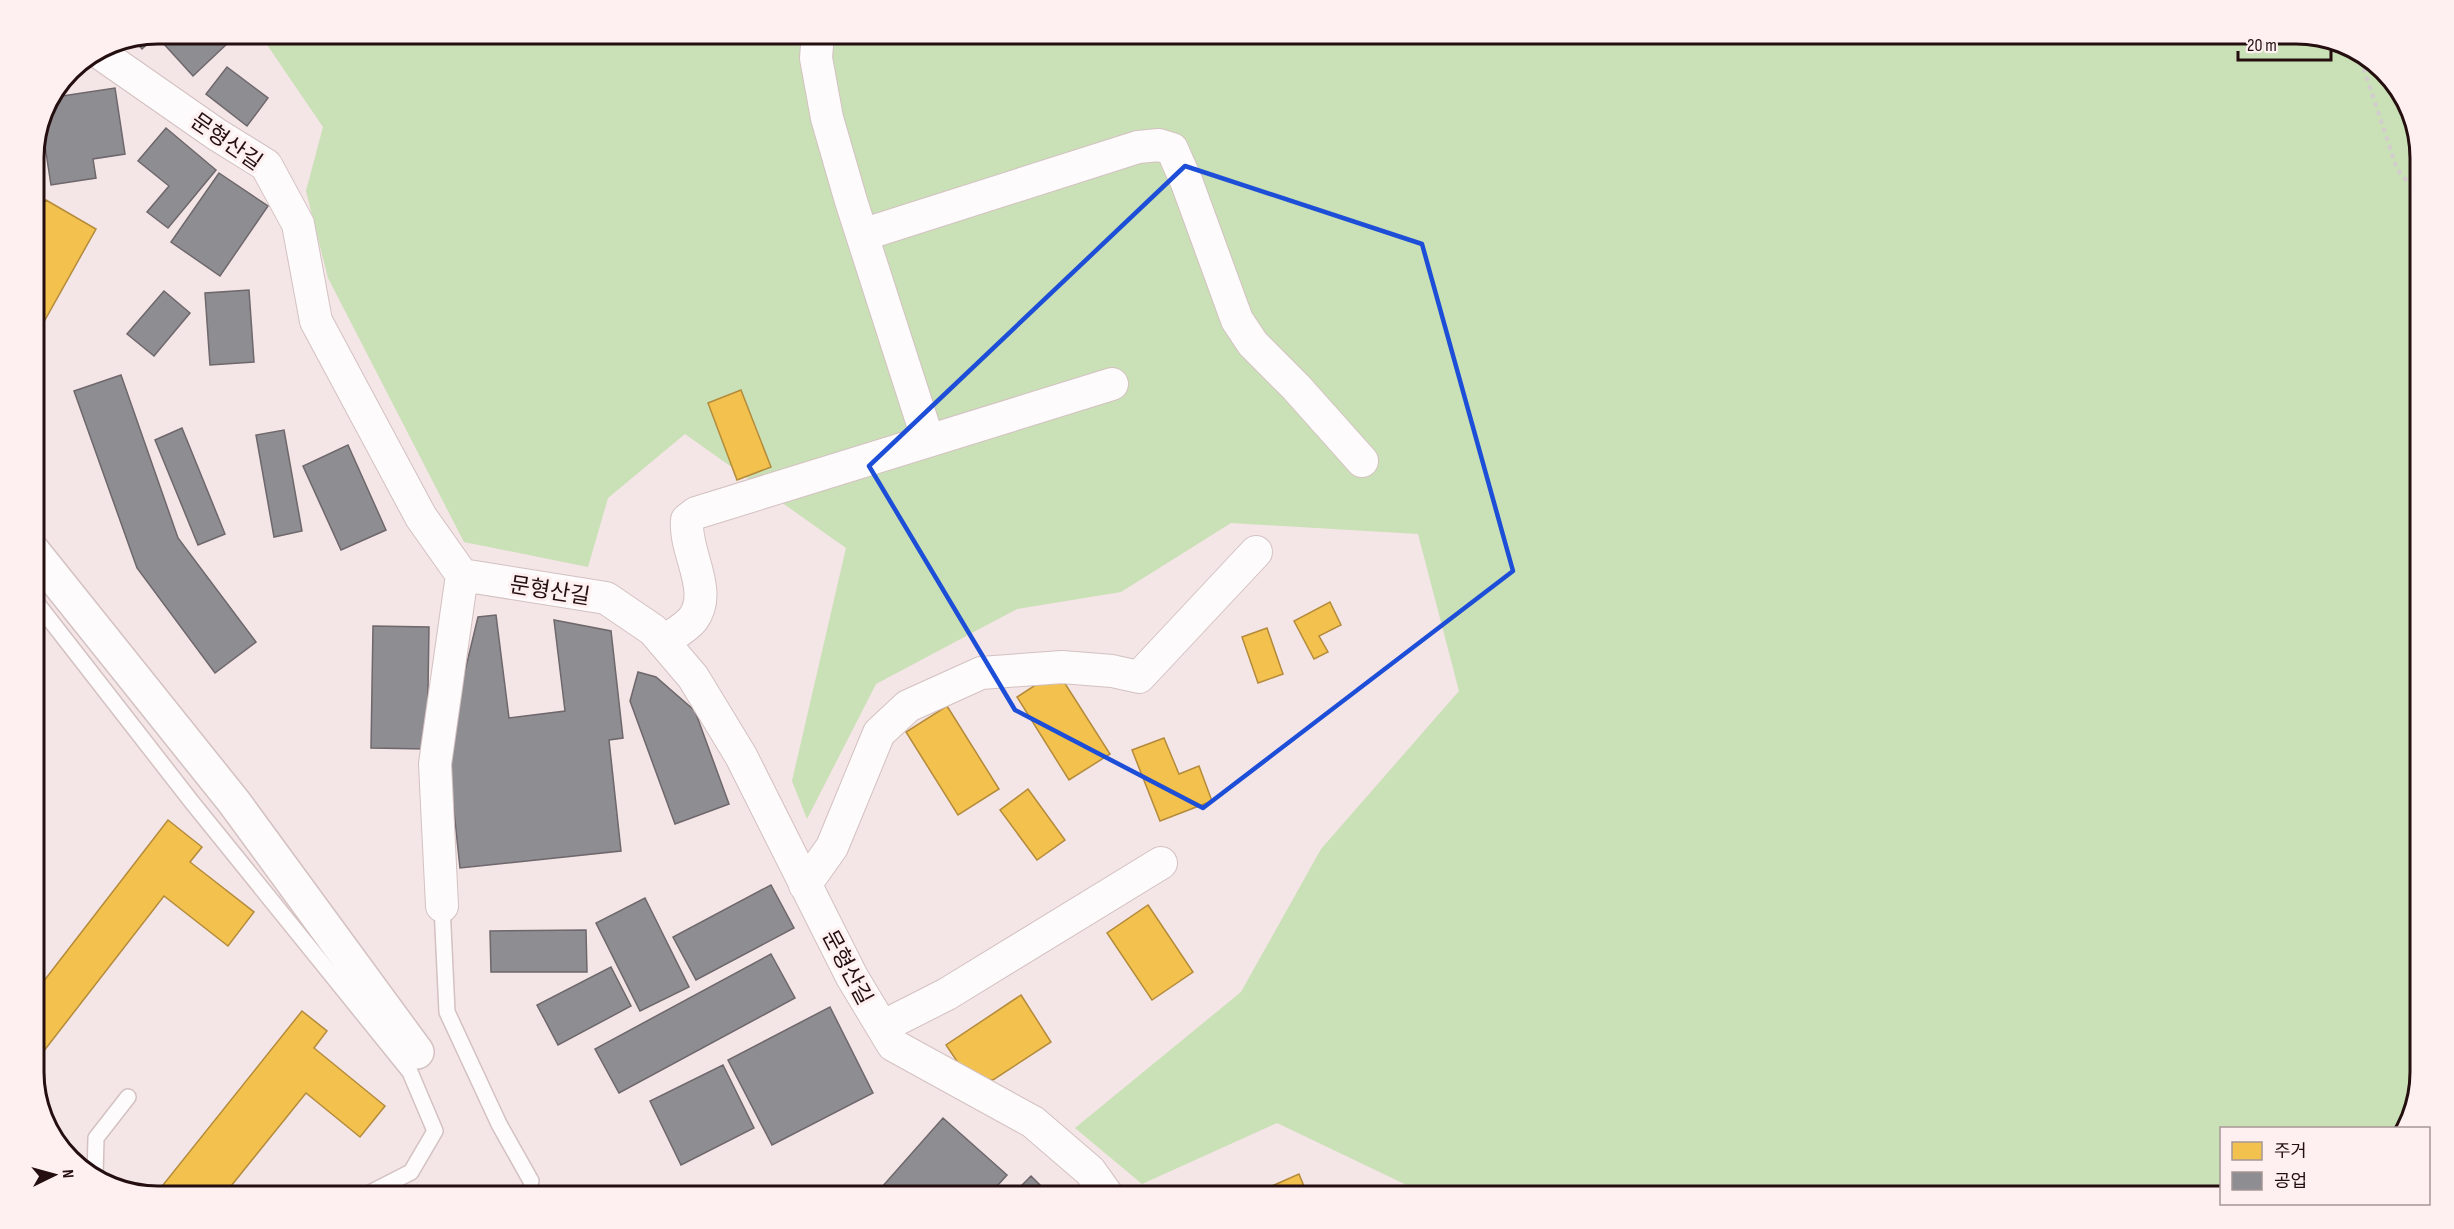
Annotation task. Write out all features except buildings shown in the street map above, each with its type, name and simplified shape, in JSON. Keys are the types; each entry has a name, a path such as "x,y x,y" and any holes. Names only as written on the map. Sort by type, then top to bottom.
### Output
{"street":[{"path":"817,44 816,58 827,118 928,440"},
{"name":"문형산길","path":"105,57 216,134 266,165 298,224 316,321 421,517 462,575 606,598 653,630 693,677 741,756 852,977 893,1045 1033,1122 1090,1171 1101,1186"},
{"path":"862,235 1138,147 1159,145 1172,149 1187,183 1237,320 1253,344 1296,387 1362,461"},
{"path":"663,642 692,621 700,606 698,576 686,531 687,520 696,513 1112,384"},
{"path":"805,885 832,847 879,733 908,706 981,673 1062,667 1112,671 1139,677 1256,552"},
{"path":"44,565 234,802 417,1052"},
{"path":"442,906 435,764 462,575"},
{"path":"882,1028 947,994 1161,863"}],"lane":[{"path":"44,612 191,801 410,1072 435,1131 411,1172 384,1186"},
{"path":"442,906 447,1012 499,1124 531,1181"},
{"path":"95,1167 96,1138 128,1097"}],"path":[{"path":"2363,65 2397,169 2410,185"}],"highlighted area":[{"path":"1185,166 1422,244 1513,571 1203,808 1015,710 869,466"}],"green space":[{"path":"266,44 2311,44 2347,55 2372,72 2391,94 2404,121 2410,150 2410,1086 2399,1122 2396,1127 2220,1127 2220,1186 1409,1186 1277,1123 1142,1184 1075,1128 1241,992 1321,849 1459,691 1418,534 1231,523 1121,592 1017,609 876,684 807,819 792,781 846,548 685,434 608,498 588,567 464,542 328,278 306,191 323,127"}]}
